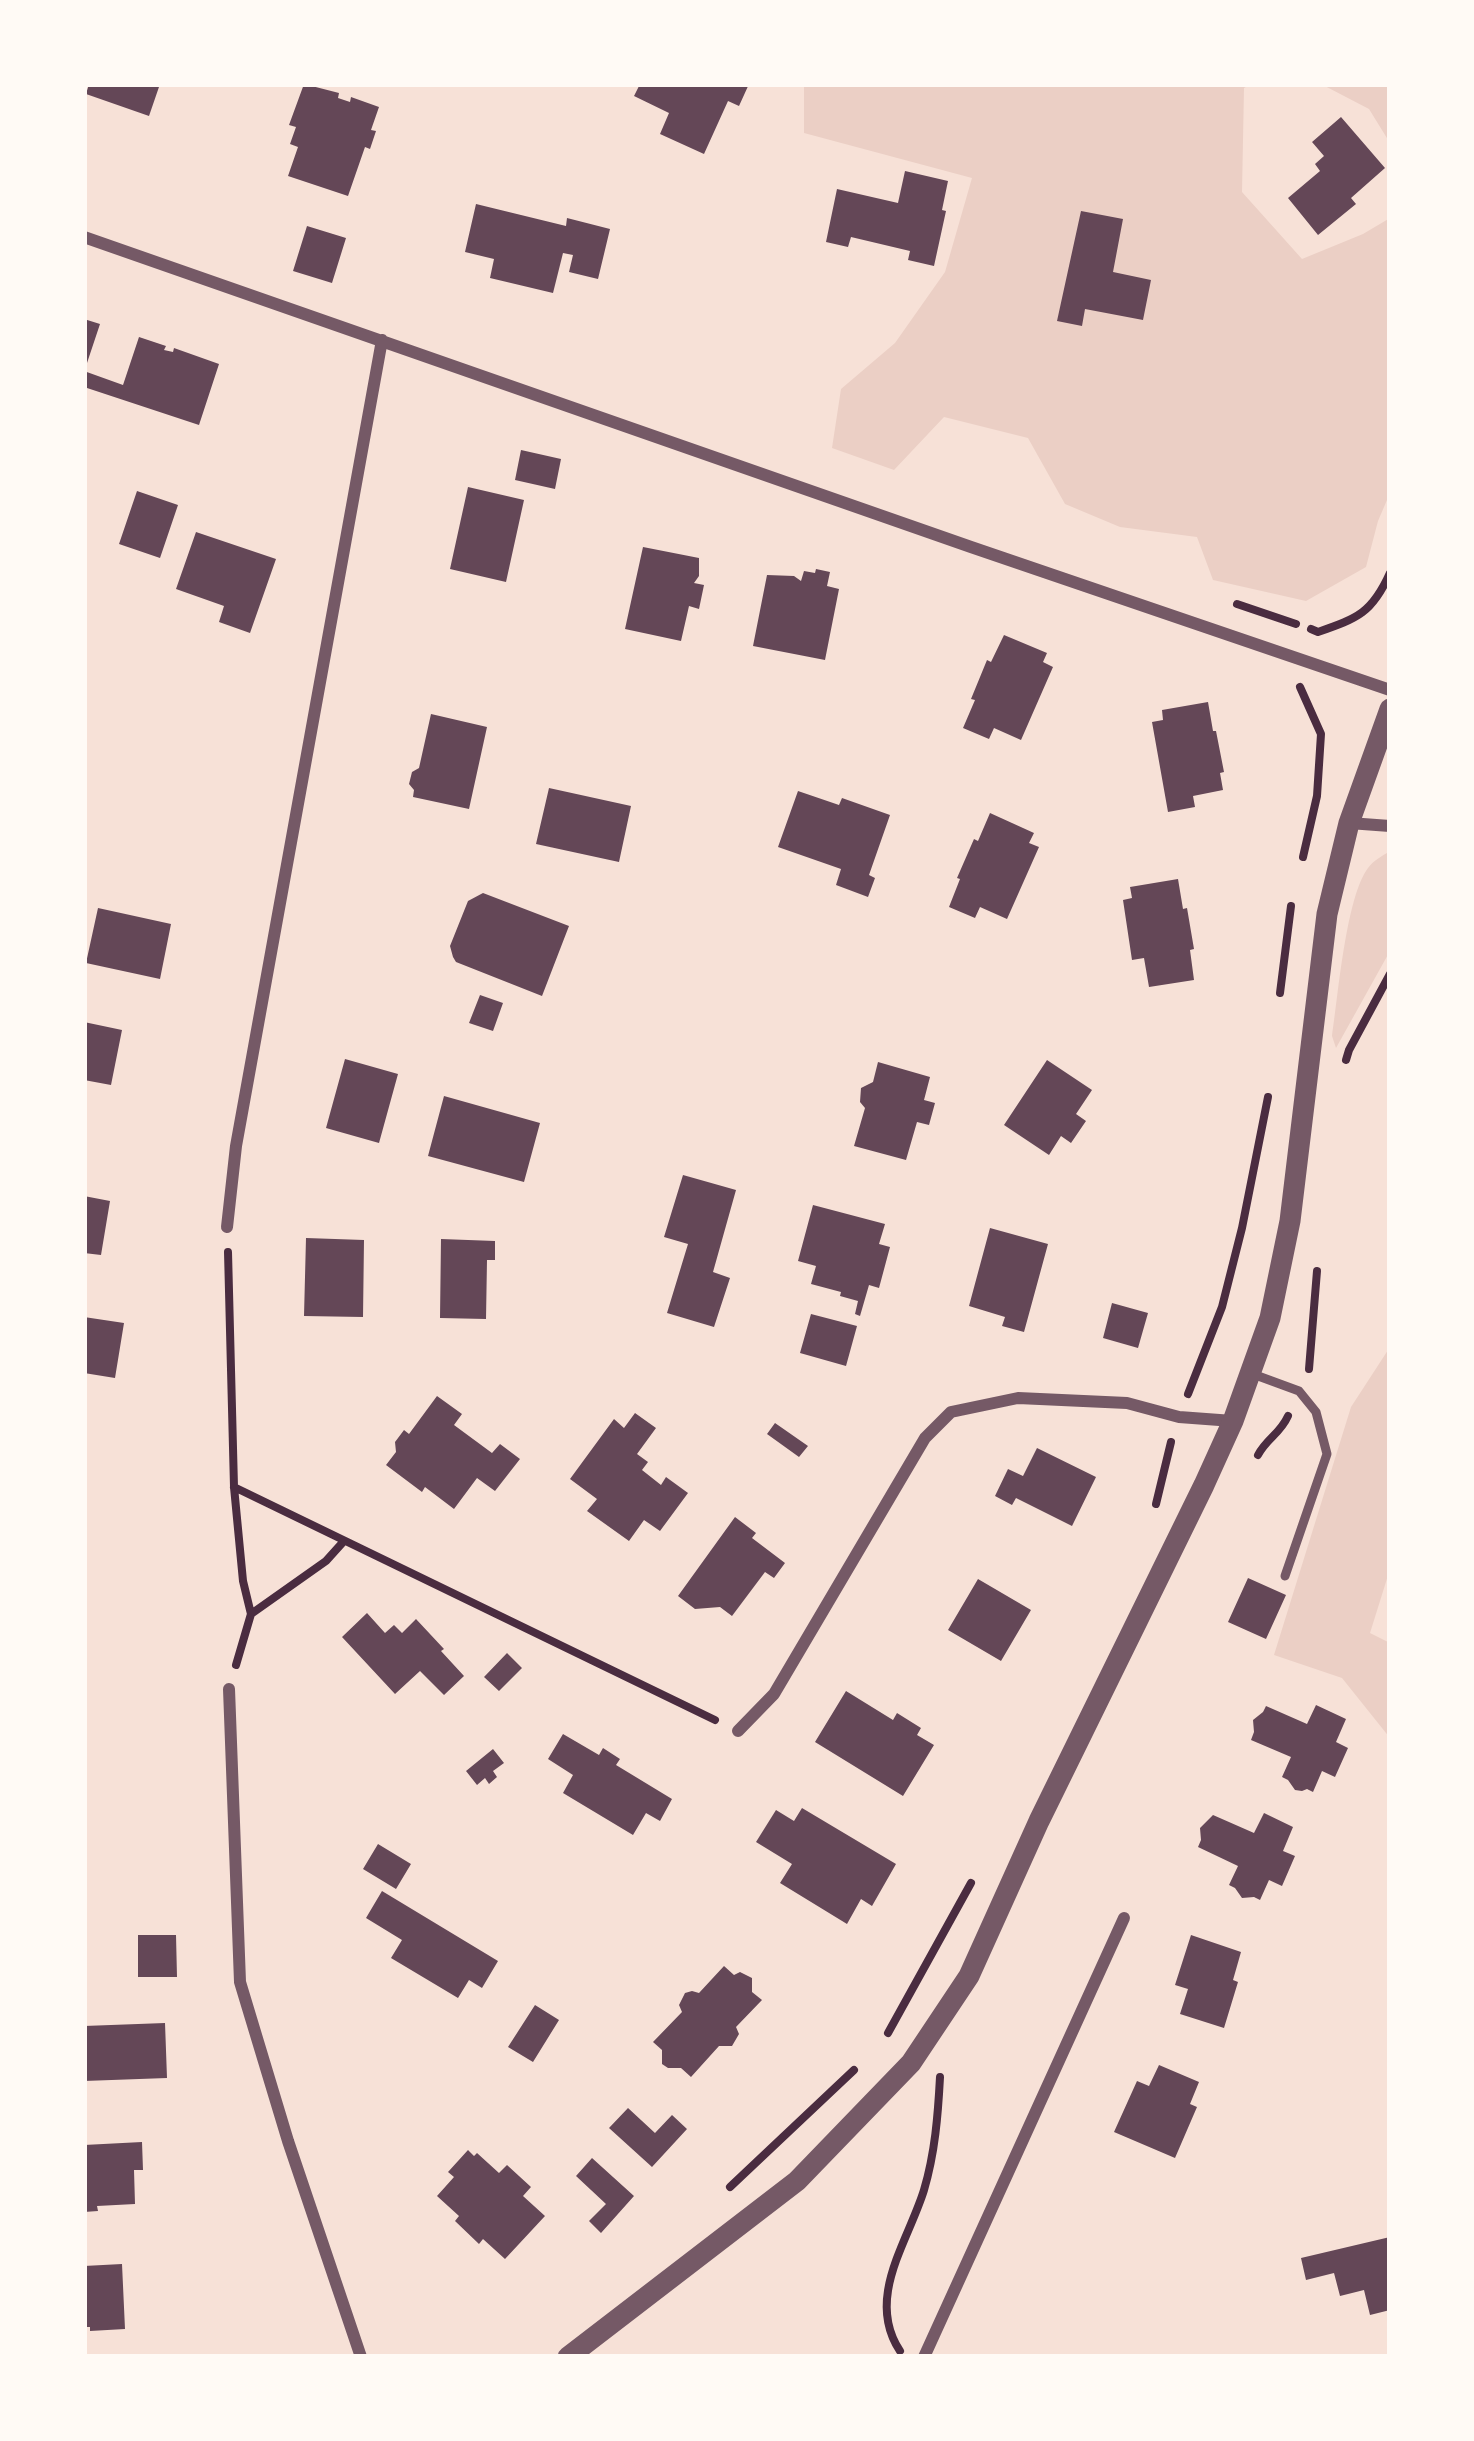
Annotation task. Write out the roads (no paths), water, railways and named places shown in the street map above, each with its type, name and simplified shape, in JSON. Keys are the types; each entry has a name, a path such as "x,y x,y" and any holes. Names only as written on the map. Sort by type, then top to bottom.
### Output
{"street":[{"path":"84,237 1390,690"},
{"path":"227,1227 236,1146 382,340"},
{"path":"568,2357 796,2181 911,2062 969,1976 1039,1821 1204,1485 1270,1318 1290,1221 1327,914 1349,823 1390,709"},
{"path":"1349,823 1390,826"},
{"path":"738,1731 774,1694 926,1438 951,1412 1018,1398 1126,1403 1179,1417 1233,1421"},
{"path":"229,1689 240,1982 361,2357"},
{"path":"924,2357 1124,1918"}],"lane":[{"path":"1250,1373 1299,1391 1316,1412 1327,1454 1285,1576"}]}
